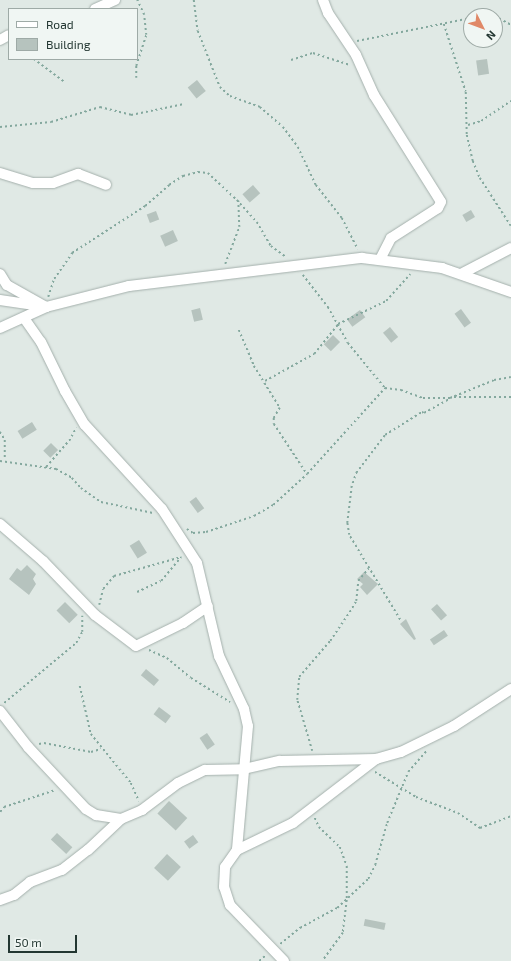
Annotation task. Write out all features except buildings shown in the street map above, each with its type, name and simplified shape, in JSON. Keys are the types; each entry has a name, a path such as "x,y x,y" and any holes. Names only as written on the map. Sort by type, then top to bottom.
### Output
{"street":[{"path":"95,6 115,0"},
{"path":"323,0 328,12 363,70 374,95 441,202 438,208 391,238 381,258"},
{"path":"0,173 33,183 53,183 78,174 106,185"},
{"path":"463,273 511,248"},
{"path":"0,328 46,307 128,286 362,258 381,258 463,273 511,292"},
{"path":"0,274 7,284 46,307"},
{"path":"0,300 46,307"},
{"path":"24,318 42,342 80,417 170,519 193,554 205,589 219,656 244,709 248,726 237,850"},
{"path":"0,524 43,561 95,615 136,646 183,623 208,606"},
{"path":"0,900 14,895 30,882 62,870 88,850 121,819 142,810 178,783 197,773 244,769 280,761 317,762 376,759 421,744 497,700 511,689"},
{"path":"0,711 28,747 65,787 96,815 121,819"},
{"path":"284,961 237,914 226,896 223,876 225,867 237,850 284,828 318,804 376,759"}],"path":[{"path":"137,0 144,15 146,35 138,60"},
{"path":"194,0 198,32 220,87 230,96 260,107 292,138 316,185 342,218 362,258"},
{"path":"348,43 463,20"},
{"path":"444,24 466,92 467,135 473,161 480,178 511,226"},
{"path":"291,60 313,53 322,54 363,70"},
{"path":"35,60 64,82"},
{"path":"136,78 136,66 138,60"},
{"path":"467,125 481,121 511,101"},
{"path":"0,127 51,122 100,107 131,114 184,104"},
{"path":"46,307 54,279 72,254 145,206 169,185 183,176 198,172 208,173 237,200 257,222 271,246 298,265 307,282 322,299 355,352 385,388 401,390 423,398 450,398 494,380 511,377"},
{"path":"222,274 239,227 237,200"},
{"path":"265,381 314,354 338,324 386,301 418,264"},
{"path":"240,330 254,366 265,381 280,408 274,418 274,424 307,474"},
{"path":"0,461 22,466 46,468 66,474 93,498 101,502 149,512 170,519 193,533 213,530 264,511 282,498 307,474 385,388"},
{"path":"454,397 511,397"},
{"path":"400,620 368,568 350,535 347,523 351,488 356,474 385,434 422,412 424,413 450,398"},
{"path":"46,468 69,441 80,417"},
{"path":"0,432 5,440 5,461"},
{"path":"95,615 102,589 114,576 193,554"},
{"path":"138,592 161,581 182,557"},
{"path":"317,762 300,715 297,700 299,677 330,641 352,608 356,600 358,581 368,568"},
{"path":"0,708 7,699 76,643 82,632 82,614"},
{"path":"136,646 166,658 191,678 244,709"},
{"path":"80,686 86,723 102,749 131,783 142,810"},
{"path":"28,747 44,743 79,752 91,752 102,749"},
{"path":"273,950 300,928 332,912 347,900 372,873 401,788 412,764 428,749"},
{"path":"366,767 416,797 458,813 480,828 511,816"},
{"path":"0,812 4,807 65,787"},
{"path":"318,804 316,823 340,847 345,856 347,900 343,933 323,961"}]}
